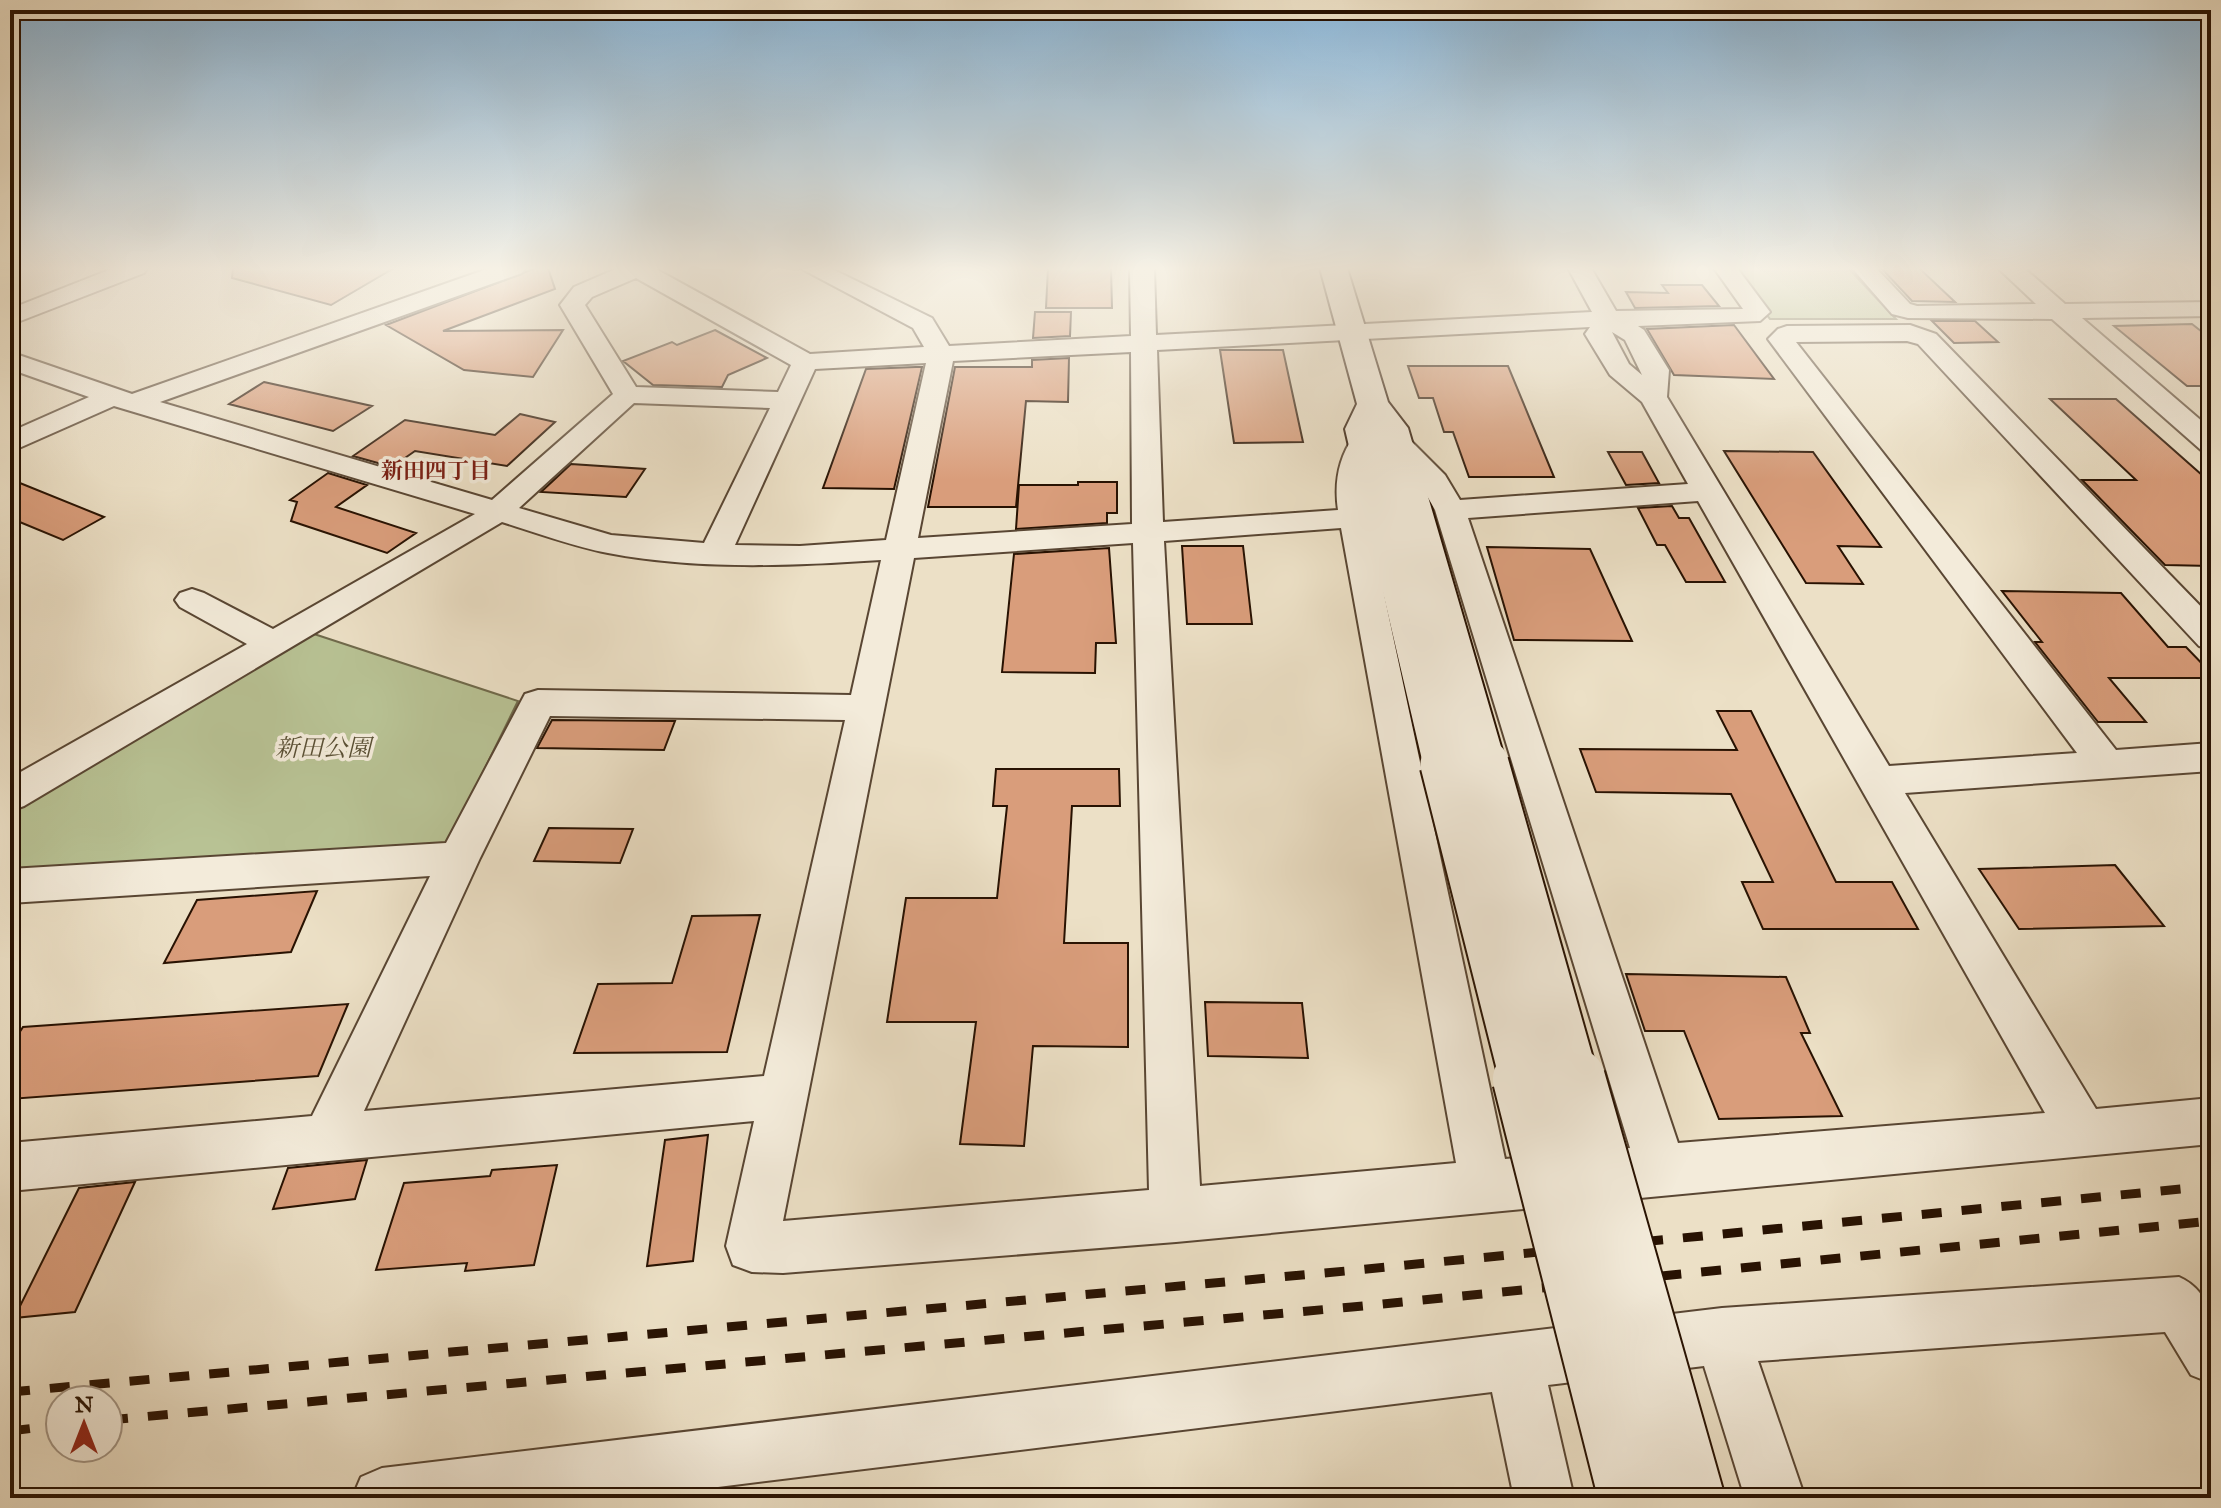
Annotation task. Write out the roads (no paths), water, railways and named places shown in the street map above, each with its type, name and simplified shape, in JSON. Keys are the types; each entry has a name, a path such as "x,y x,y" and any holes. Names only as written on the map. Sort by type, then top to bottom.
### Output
{"street":[{"path":"10,443 122,400 305,338"},
{"path":"592,338 627,395"},
{"path":"763,338 805,362 1231,338"},
{"path":"932,338 941,354 752,1246 783,1247 1176,1216 1661,1167 2211,1121"},
{"path":"1144,338 1148,533 1176,1216"},
{"path":"1353,338 1373,404 1361,429 1434,481 1450,510 1661,1167"},
{"path":"1601,338 1619,369 1653,397 1710,491 1764,592 2083,1133"},
{"path":"1782,338 2107,765"},
{"path":"1925,338 2211,638"},
{"path":"2089,338 2211,444"},
{"path":"10,360 122,400 609,544 715,554 800,556 1356,518"},
{"path":"715,554 805,362"},
{"path":"10,796 482,524 627,395 785,400"},
{"path":"1380,442 1349,483 1368,599 1486,1187"},
{"path":"1380,442 1464,764 1630,1498"},
{"path":"1450,510 1710,491"},
{"path":"192,600 272,643"},
{"path":"327,1138 459,858 538,703 865,708"},
{"path":"1878,781 2211,757"},
{"path":"1464,764 1693,1498"},
{"path":"10,886 459,858"},
{"path":"10,1167 783,1096"},
{"path":"382,1498 690,1478 1514,1361 1722,1336 2179,1304 2211,1355"},
{"path":"1722,1336 1775,1498"},
{"path":"1514,1361 1544,1498"}],"railway":[{"path":"10,1392 1346,1271 2211,1186"},
{"path":"124,1419 1352,1307 2211,1221"},
{"path":"10,1431 44,1427"}],"district":[{"name":"新田四丁目","path":"436,470"}],"park label":[{"name":"新田公園","path":"323,748"}]}
